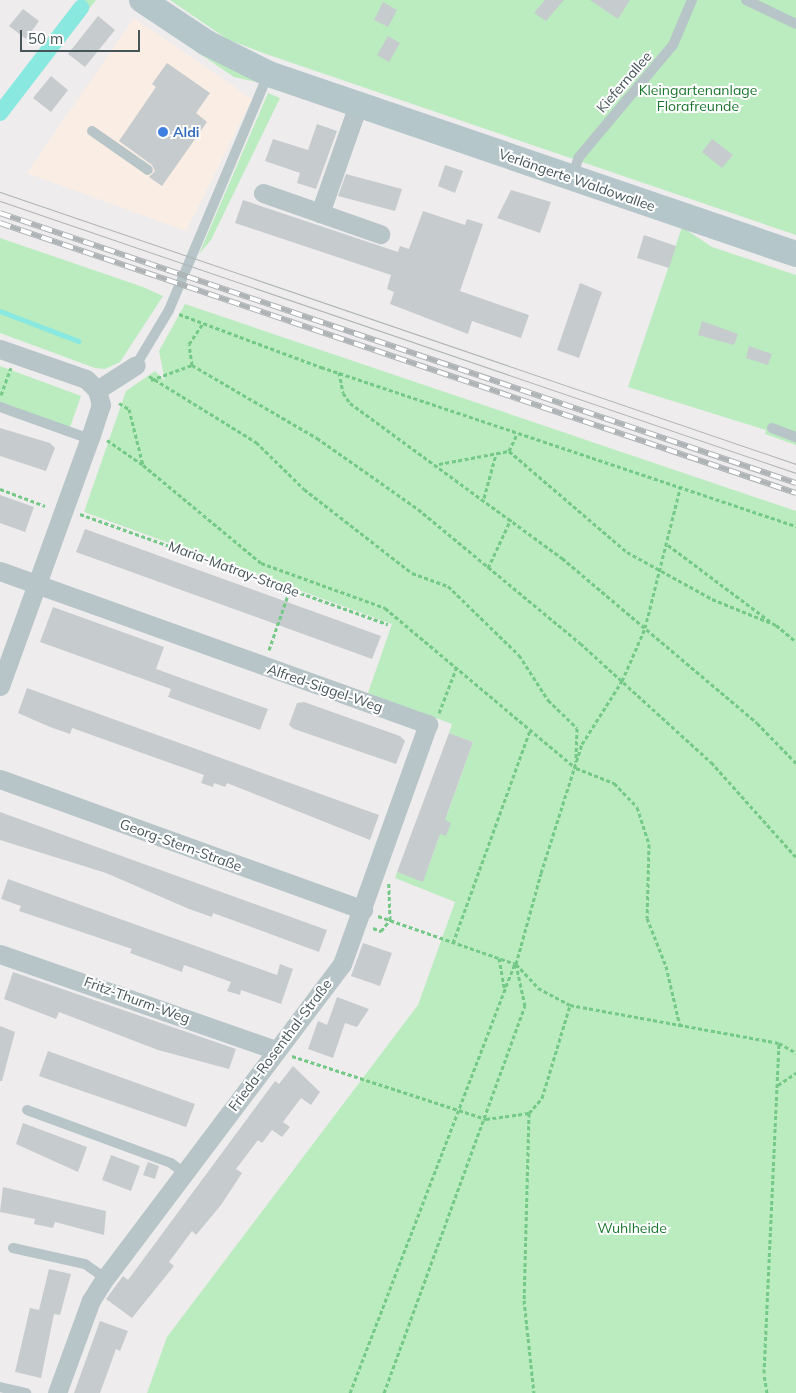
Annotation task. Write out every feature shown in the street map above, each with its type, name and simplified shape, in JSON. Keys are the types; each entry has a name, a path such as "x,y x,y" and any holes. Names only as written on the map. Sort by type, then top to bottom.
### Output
{"street":[{"name":"Verlängerte Waldowallee","path":"142,0 207,43 269,74 571,179 796,254"},
{"path":"320,213 358,105"},
{"path":"262,193 380,234"},
{"path":"0,350 86,380 97,390 101,405 0,686"},
{"path":"97,390 140,367"},
{"name":"Alfred-Siggel-Weg","path":"0,571 428,724"},
{"path":"364,918 428,724"},
{"name":"Georg-Stern-Straße","path":"0,779 364,918"},
{"name":"Frieda-Rosenthal-Straße","path":"57,1393 91,1300 105,1278 185,1174 275,1050 342,964 364,918"},
{"name":"Fritz-Thurm-Weg","path":"0,954 275,1050"}],"lane":[{"name":"Kiefernallee","path":"571,179 579,157 673,45 692,0"},
{"path":"746,0 796,24"},
{"path":"140,367 169,310 269,74"},
{"path":"92,131 148,170"},
{"path":"0,406 90,437"},
{"path":"772,428 796,437"},
{"path":"27,1110 171,1163 185,1174"},
{"path":"13,1248 85,1264 105,1278"},
{"path":"0,1387 26,1393"}],"path":[{"path":"169,310 517,434 681,485 796,526"},
{"path":"192,365 189,344 204,323"},
{"path":"151,380 192,365"},
{"path":"192,365 317,438 418,509 622,681 711,762 796,856"},
{"path":"0,398 11,367"},
{"path":"140,367 151,380"},
{"path":"140,367 151,380 256,442 304,489 412,572 448,586 519,655 548,700 577,728 576,768"},
{"path":"339,372 343,393 350,403 438,464 511,519 646,628 757,723 796,763"},
{"path":"119,403 129,409 144,465"},
{"path":"509,452 517,434"},
{"path":"90,437 118,445 261,563 385,608 576,768 614,782 637,807 649,844 646,918 666,966 680,1026"},
{"path":"438,464 509,452 627,552 712,599 776,625"},
{"path":"484,498 496,454"},
{"path":"350,1393 461,1111 516,964 582,744 622,681 646,628 663,572 681,485"},
{"path":"0,489 45,506"},
{"name":"Maria-Matray-Straße","path":"79,513 388,624"},
{"path":"488,568 511,519"},
{"path":"668,545 796,642"},
{"path":"264,666 290,589"},
{"path":"428,724 437,720 456,669"},
{"path":"453,943 530,730"},
{"path":"364,918 381,930 390,920 391,884 381,880"},
{"path":"364,918 390,920 516,964 538,988 570,1005 779,1043 796,1054"},
{"path":"499,958 505,992"},
{"path":"384,1393 486,1119 525,1006 516,964"},
{"path":"534,1393 524,1300 529,1113 542,1098 570,1005"},
{"path":"767,1393 764,1373 779,1043"},
{"path":"275,1050 486,1119 529,1113"},
{"path":"778,1085 796,1073"}],"shaded area":[{"path":"134,18 252,99 186,231 27,173"}],"green space":[{"path":"84,0 96,0 0,121 0,106"},
{"name":"Kleingartenanlage Florafreunde","path":"170,0 796,0 796,235 263,53 227,39"},
{"path":"172,35 261,83 234,77"},
{"path":"268,93 280,98 211,240 199,254"},
{"path":"682,227 712,247 796,275 796,445 765,434 766,430 628,387"},
{"path":"0,238 143,287 163,296 120,362 105,369 95,368 0,333"},
{"name":"Wuhlheide","path":"185,304 796,511 796,1393 147,1393 167,1337 418,1005 455,902 395,878 397,872 423,881 439,837 414,828 447,815 473,742 449,733 452,724 368,693 392,624 84,512 126,391 155,371 165,381 159,351"},
{"path":"0,366 81,396 69,430 0,405"}],"building":[{"path":"545,0 564,0 546,21 534,13"},
{"path":"590,0 630,0 618,19"},
{"path":"383,2 397,10 388,27 374,20"},
{"path":"23,9 39,21 26,39 9,26"},
{"path":"98,16 115,30 85,67 68,54"},
{"path":"388,36 400,43 389,62 377,55"},
{"name":"Aldi","path":"167,63 210,93 196,113 207,122 162,186 149,177 155,171 152,165 119,141 156,87 152,84"},
{"path":"51,76 68,90 51,112 33,98"},
{"path":"317,124 337,131 316,189 297,183 300,173 265,161 273,139 308,150"},
{"path":"712,139 733,155 722,168 702,152"},
{"path":"445,165 463,171 455,193 438,186"},
{"path":"346,174 402,189 395,211 338,196"},
{"path":"511,190 551,202 540,233 497,218"},
{"path":"243,200 398,252 400,246 409,249 423,211 465,225 467,219 483,224 460,291 529,315 521,338 472,321 468,334 390,304 394,292 387,289 391,275 235,223"},
{"path":"644,235 676,246 669,268 637,258"},
{"path":"580,283 602,292 579,358 557,350"},
{"path":"702,321 738,334 734,345 698,335"},
{"path":"749,346 772,354 768,365 746,358"},
{"path":"0,428 50,443 55,448 46,471 0,456"},
{"path":"0,495 34,507 25,532 0,523"},
{"path":"85,529 381,636 372,659 76,552"},
{"path":"53,607 164,647 156,669 268,709 260,730 168,697 171,689 40,642"},
{"path":"27,688 379,815 370,840 227,783 225,787 214,783 213,787 201,783 204,775 72,728 70,734 18,713"},
{"path":"304,702 400,736 405,741 396,764 294,729 289,725 297,703"},
{"path":"449,733 473,742 445,820 451,823 446,836 440,834 423,882 397,872"},
{"path":"0,812 327,930 319,952 213,913 212,917 189,909 106,873 0,840"},
{"path":"8,879 277,975 280,964 293,969 281,1004 241,990 240,995 227,991 231,982 184,965 182,972 130,953 132,949 19,911 21,906 1,899"},
{"path":"363,943 392,953 380,986 351,976"},
{"path":"13,972 236,1049 229,1069 158,1050 59,1012 56,1019 4,999"},
{"path":"337,997 369,1009 357,1027 345,1023 333,1058 308,1049 318,1021 327,1025"},
{"path":"0,1026 15,1032 2,1081 0,1081"},
{"path":"48,1051 195,1104 186,1127 39,1076"},
{"path":"293,1066 320,1092 311,1105 301,1098 283,1122 290,1127 282,1137 272,1130 262,1143 258,1140 236,1169 242,1173 221,1205 196,1235 192,1231 169,1262 174,1266 132,1318 106,1299 123,1276 128,1280 275,1081 279,1084"},
{"path":"23,1123 87,1147 78,1172 16,1144"},
{"path":"111,1155 140,1166 131,1191 102,1180"},
{"path":"148,1162 159,1166 155,1179 143,1175"},
{"path":"3,1187 106,1211 104,1235 55,1222 53,1228 34,1224 35,1219 0,1212"},
{"path":"49,1269 71,1274 60,1315 54,1314 41,1378 15,1372 30,1308 39,1310"},
{"path":"100,1321 128,1331 120,1351 116,1349 100,1393 74,1393"}],"waterway":[{"path":"0,113 81,8"},
{"path":"0,311 78,341"}],"tram line":[{"path":"0,192 796,464"},
{"path":"0,201 796,473"}],"railway":[{"path":"0,213 796,483"},
{"path":"0,223 796,493"}],"place":[{"name":"Aldi","path":"163,132"}]}
